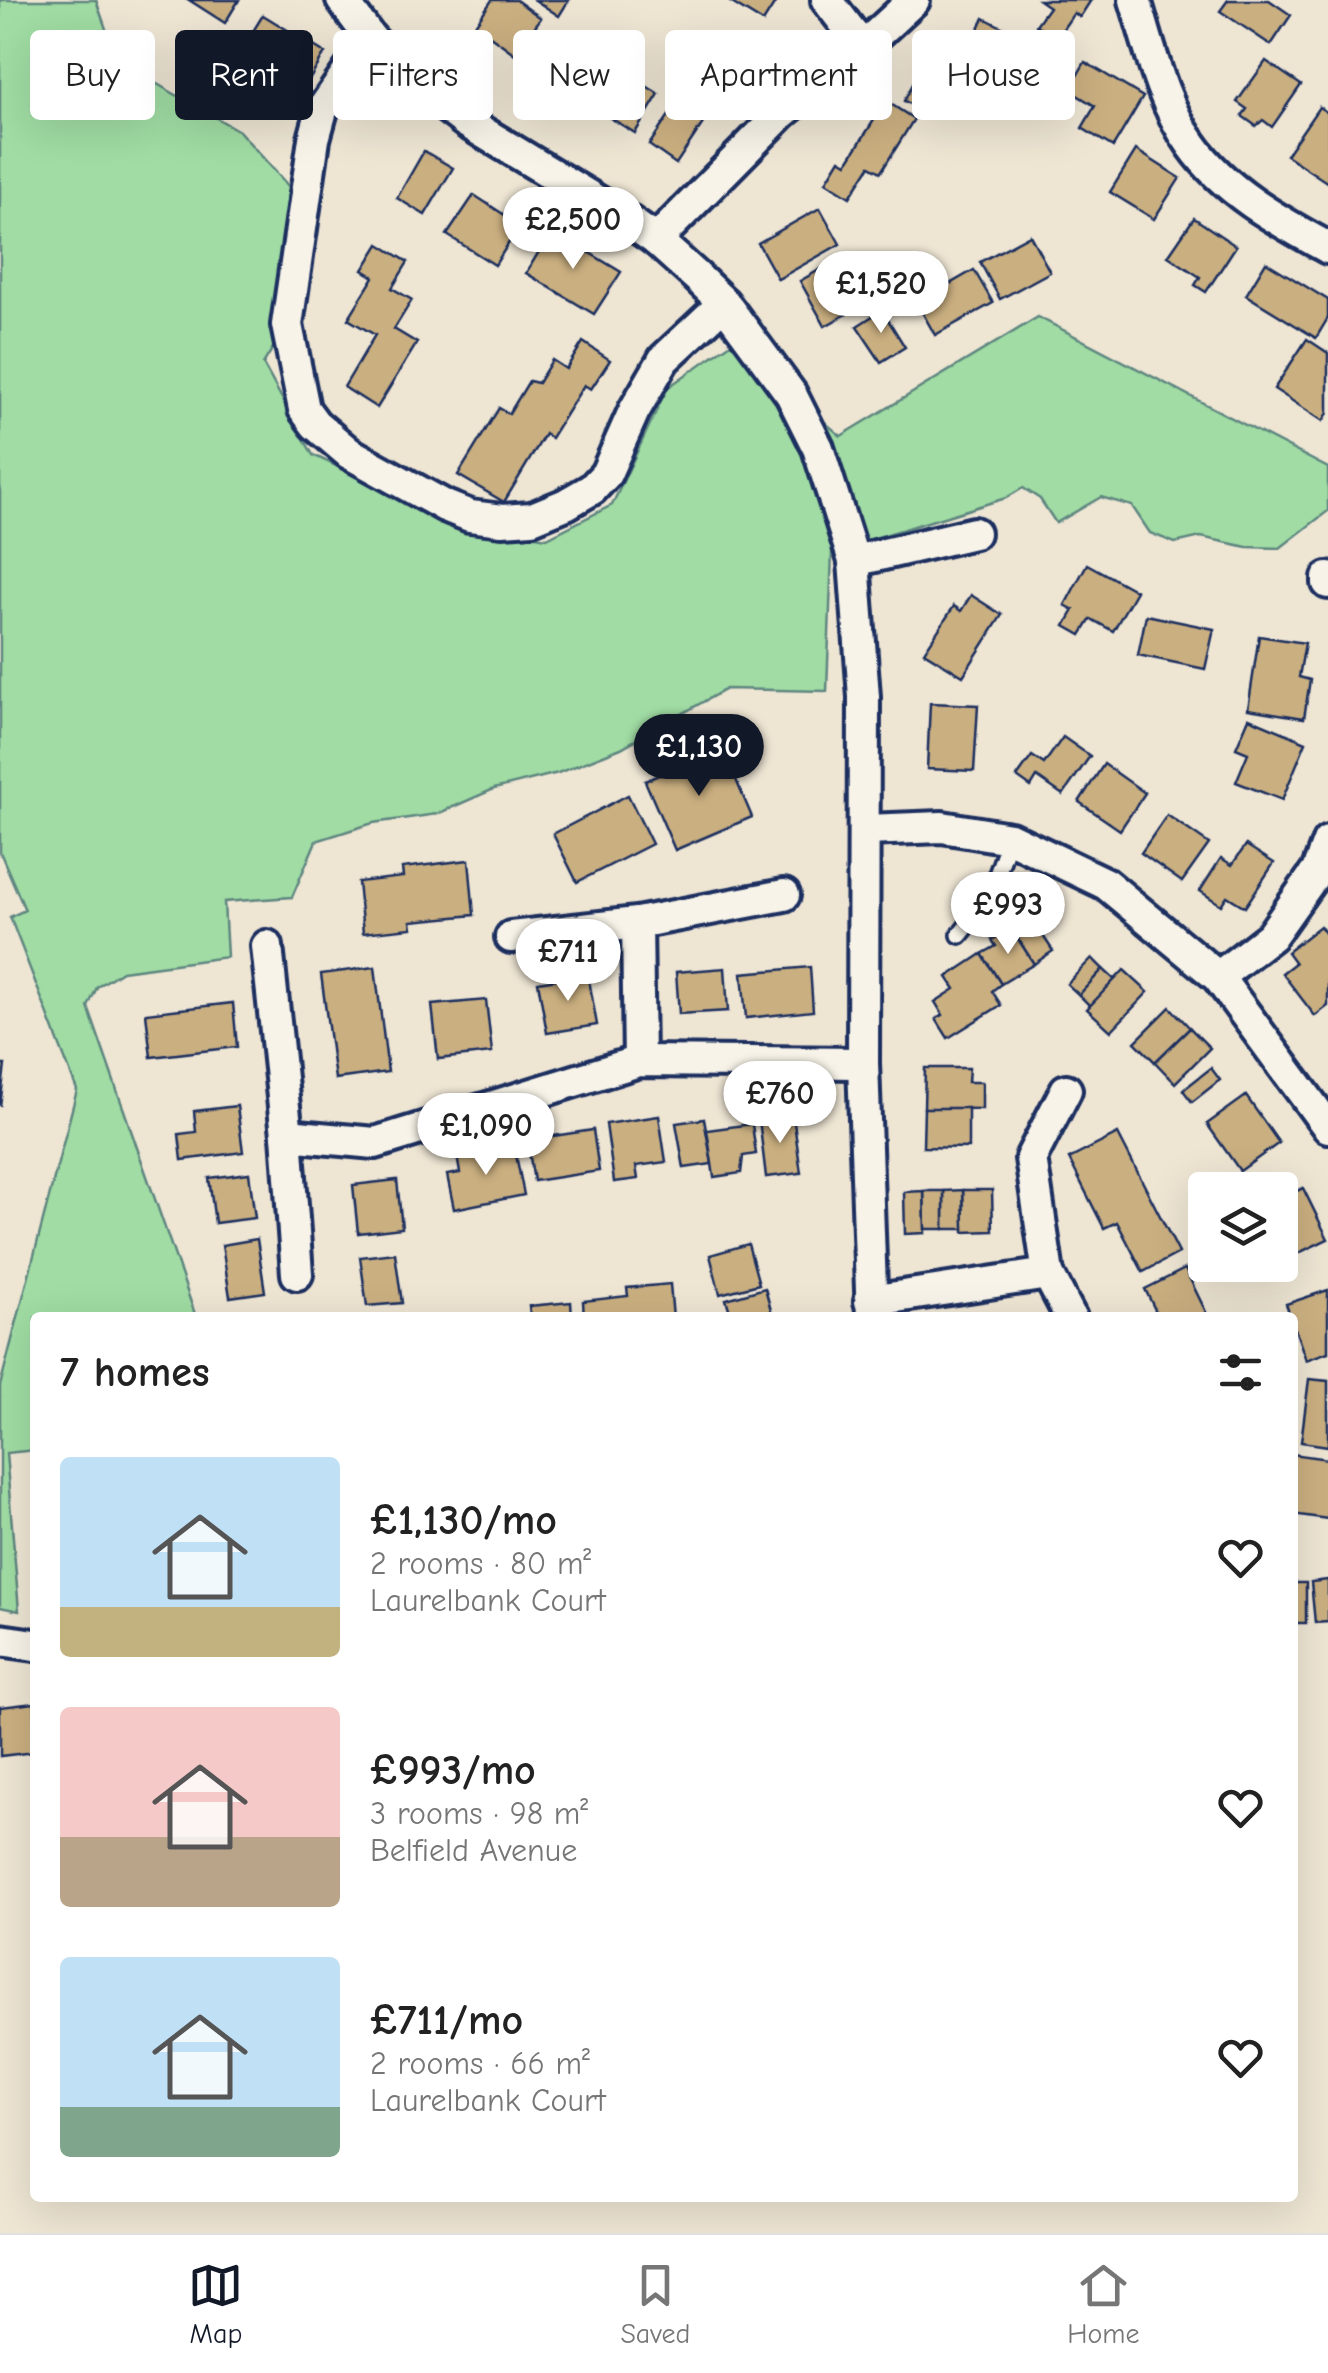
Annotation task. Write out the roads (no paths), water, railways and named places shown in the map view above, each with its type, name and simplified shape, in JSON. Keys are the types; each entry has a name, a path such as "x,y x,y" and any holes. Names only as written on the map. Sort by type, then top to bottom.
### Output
{"street":[{"path":"342,0 364,30"},
{"path":"827,0 851,30"},
{"path":"882,30 914,0"},
{"path":"1135,0 1162,84 1191,145 1232,189 1328,248"},
{"path":"333,94 322,110 314,139 287,326 304,409 349,452 397,482 470,516 532,518 566,504 592,489 606,474 640,399 664,358 724,303"},
{"path":"463,120 656,240 724,303 792,394 818,448 854,561 864,697 863,1063 871,1310 1048,1274"},
{"path":"656,240 775,120"},
{"path":"854,561 974,532"},
{"path":"866,830 942,827 1010,838 1106,884 1218,977 1328,1127"},
{"path":"1218,977 1271,936 1317,871 1328,842"},
{"path":"511,937 637,923 784,895"},
{"path":"637,923 639,1061"},
{"path":"267,946 287,1135 296,1274"},
{"path":"287,1135 375,1144 639,1061 863,1063"},
{"path":"1066,1090 1031,1158 1048,1274 1068,1312"},
{"path":"0,1640 30,1644"}],"lane":[{"path":"960,934 988,900 1010,838"}]}
